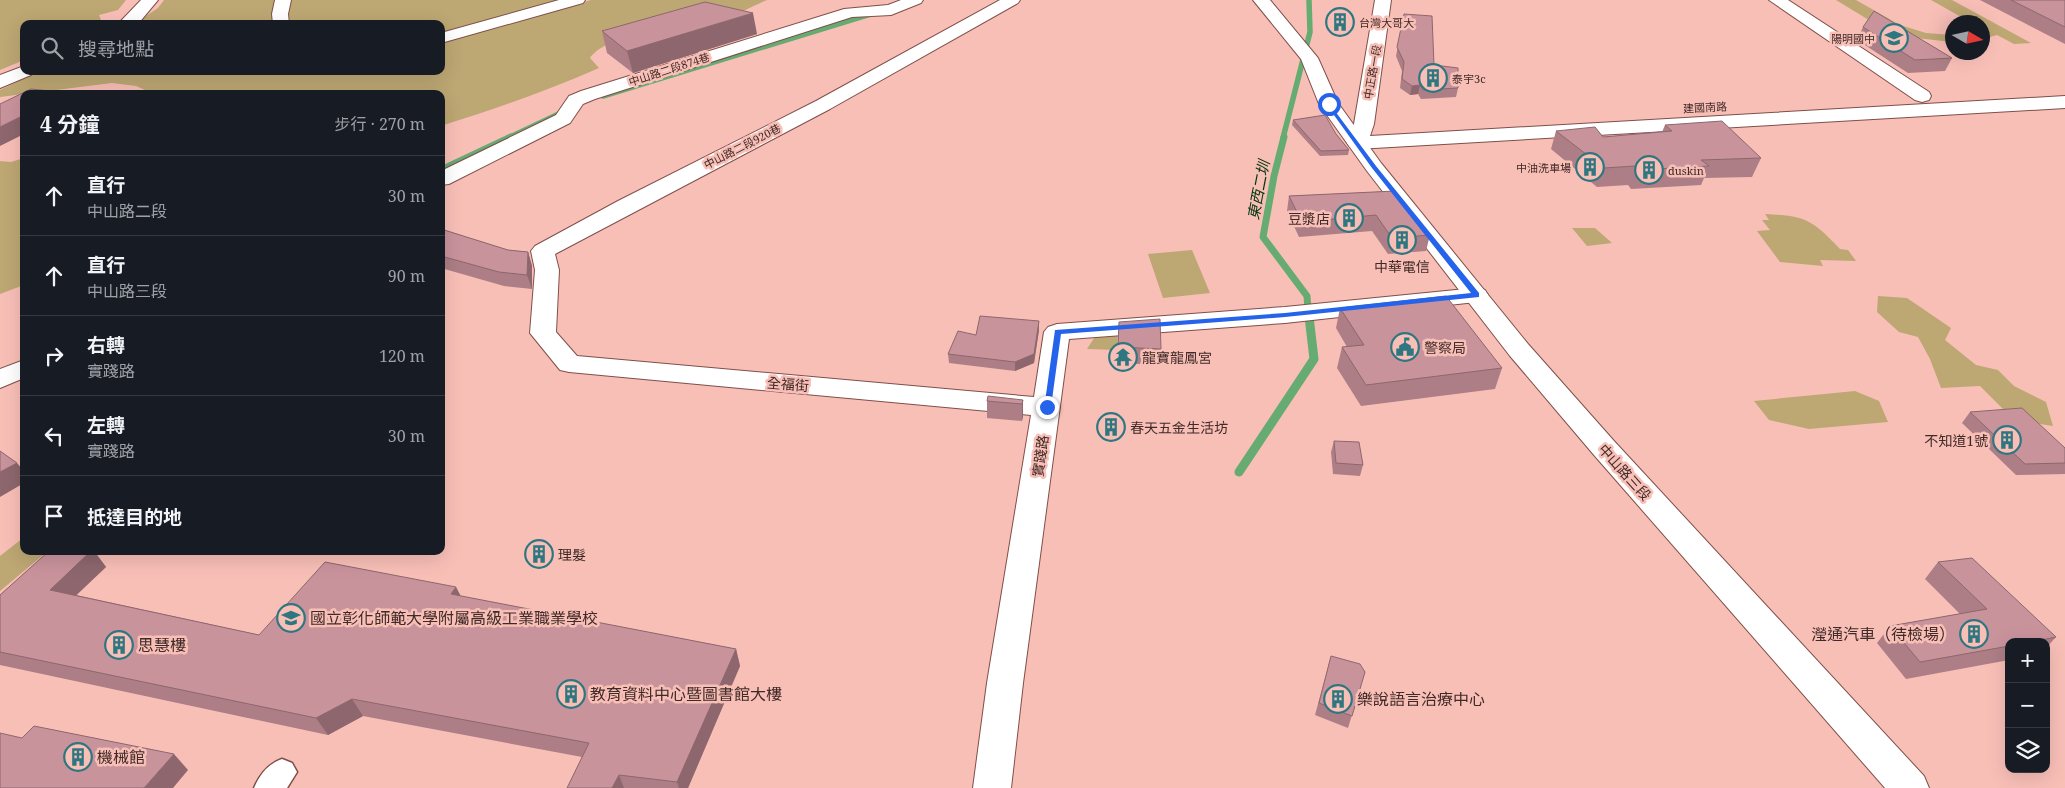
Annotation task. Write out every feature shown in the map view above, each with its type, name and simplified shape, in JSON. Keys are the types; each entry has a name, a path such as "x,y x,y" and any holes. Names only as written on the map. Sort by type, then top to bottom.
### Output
{"street":[{"path":"132,20 150,0"},
{"path":"281,20 283,0"},
{"path":"445,37 577,0"},
{"name":"中山路二段874巷","path":"445,177 548,126 571,108 838,16 891,10 915,0"},
{"name":"中山路二段920巷","path":"543,333 547,270 543,251 822,105 1012,0"},
{"name":"中山路三段","path":"1261,0 1305,52 1329,104 1355,131 1374,167 1519,350 1597,440 1910,788"},
{"name":"中正路一段","path":"1355,131 1383,0"},
{"path":"1777,0 1922,96"},
{"path":"0,82 20,73"},
{"name":"建國南路","path":"1355,131 1416,123 2065,89"},
{"name":"建國南路","path":"1355,131 2065,102"},
{"name":"實踐路","path":"992,788 1005,683 1058,332 1285,315 1476,295"},
{"name":"全福街","path":"543,333 569,364 1047,407"},
{"path":"0,379 20,370"}],"shaded area":[{"path":"0,0 126,0 118,10 99,15 101,20 20,20 20,62 0,70"},
{"path":"164,0 586,0 445,35 445,20 140,20 158,8"},
{"path":"591,0 767,0 725,18 653,31 615,41 600,48 590,58 599,68 521,99 445,125 445,90 145,90 136,86 112,83 56,90 20,90 20,94 0,97 0,90 32,75 445,75 445,42"},
{"path":"1836,0 1856,0 1900,25 1926,33 1945,34 1945,41 1916,38 1882,28"},
{"path":"1931,0 1952,0 1980,15 1958,15"},
{"path":"1990,21 2031,43 2014,44 1997,35 1990,37"},
{"path":"20,159 20,286 0,294 0,161 11,162"},
{"path":"1765,214 1790,216 1808,221 1840,249 1848,250 1856,261 1820,260 1823,266 1780,262 1757,231 1770,230 1762,220 1769,220"},
{"path":"1572,228 1595,228 1612,243 1587,246"},
{"path":"1192,250 1210,293 1163,298 1148,254"},
{"path":"1878,296 1907,298 1951,328 1945,340 1976,365 1998,370 2014,386 2046,402 2053,426 2014,420 1980,386 1941,388 1930,359 1918,337 1899,332 1877,312"},
{"path":"1118,328 1117,350 1087,349 1096,335"},
{"path":"1855,391 1879,401 1888,422 1809,429 1769,420 1754,401"},
{"path":"20,540 20,555 43,555 0,591 0,556"}],"building":[{"path":"2011,0 2065,0 2065,27"},
{"path":"705,2 753,13 627,51 602,31"},
{"path":"1874,11 1945,54 1945,58 1915,60 1863,27"},
{"path":"1404,14 1432,16 1434,65 1458,68 1458,88 1423,90 1420,85 1412,86 1402,79 1404,62 1397,47"},
{"path":"20,94 20,117 0,127 0,104"},
{"path":"1325,115 1336,134 1349,150 1321,151 1293,120"},
{"path":"1722,121 1761,158 1701,160 1709,166 1638,170 1635,166 1604,168 1556,131 1595,127 1603,137 1672,131 1665,125"},
{"path":"1395,191 1430,235 1392,238 1376,215 1302,222 1289,196"},
{"path":"445,230 508,250 528,252 527,275 499,272 445,257"},
{"name":"警察局","path":"1446,296 1502,368 1366,385 1342,347 1364,345 1340,308"},
{"path":"980,316 1039,321 1034,354 1015,362 948,354 958,331 976,335"},
{"path":"1160,319 1161,349 1118,347 1119,322"},
{"path":"988,396 1023,400 1022,404 987,401"},
{"path":"2022,408 2065,448 2065,463 2025,464 1970,412"},
{"path":"1334,441 1359,442 1363,465 1336,463"},
{"path":"0,451 17,463 0,472"},
{"path":"45,555 87,555 50,590 259,635 325,562 456,587 451,594 736,649 677,782 619,775 612,788 567,788 589,743 352,699 316,718 0,652 0,595"},
{"path":"1972,558 2056,637 2005,638 2005,647 1920,662 1890,626 1987,609 1938,562"},
{"name":"樂說語言治療中心","path":"1331,656 1360,664 1365,672 1352,716 1319,703"},
{"path":"34,726 174,754 144,788 0,788 0,733 22,738"}],"waterway":[{"name":"東西二圳","path":"1283,138 1310,32 1309,0"},
{"path":"603,96 877,12"},
{"path":"508,138 565,111"},
{"path":"445,168 511,137"},
{"name":"東西二圳","path":"1284,137 1274,176 1263,237 1307,296 1308,309"},
{"name":"東西二圳","path":"1239,472 1314,359 1308,308"}],"place":[{"name":"台灣大哥大","path":"1340,22"},
{"name":"陽明國中","path":"1894,38"},
{"name":"泰宇3c","path":"1433,78"},
{"name":"中油洗車場","path":"1590,167"},
{"name":"duskin","path":"1649,170"},
{"name":"豆漿店","path":"1349,218"},
{"name":"中華電信","path":"1402,240"},
{"name":"警察局","path":"1405,347"},
{"name":"龍寶龍鳳宮","path":"1123,357"},
{"name":"春天五金生活坊","path":"1111,427"},
{"name":"不知道1號","path":"2007,440"},
{"name":"理髮","path":"539,554"},
{"name":"國立彰化師範大學附屬高級工業職業學校","path":"291,618"},
{"name":"瀅通汽車（待檢場）","path":"1974,634"},
{"name":"思慧樓","path":"119,645"},
{"name":"教育資料中心暨圖書館大樓","path":"571,694"},
{"name":"樂說語言治療中心","path":"1338,699"},
{"name":"機械館","path":"78,757"}],"route":[{"path":"1047,407 1058,332 1285,315 1476,295 1374,167 1329,104"}]}
